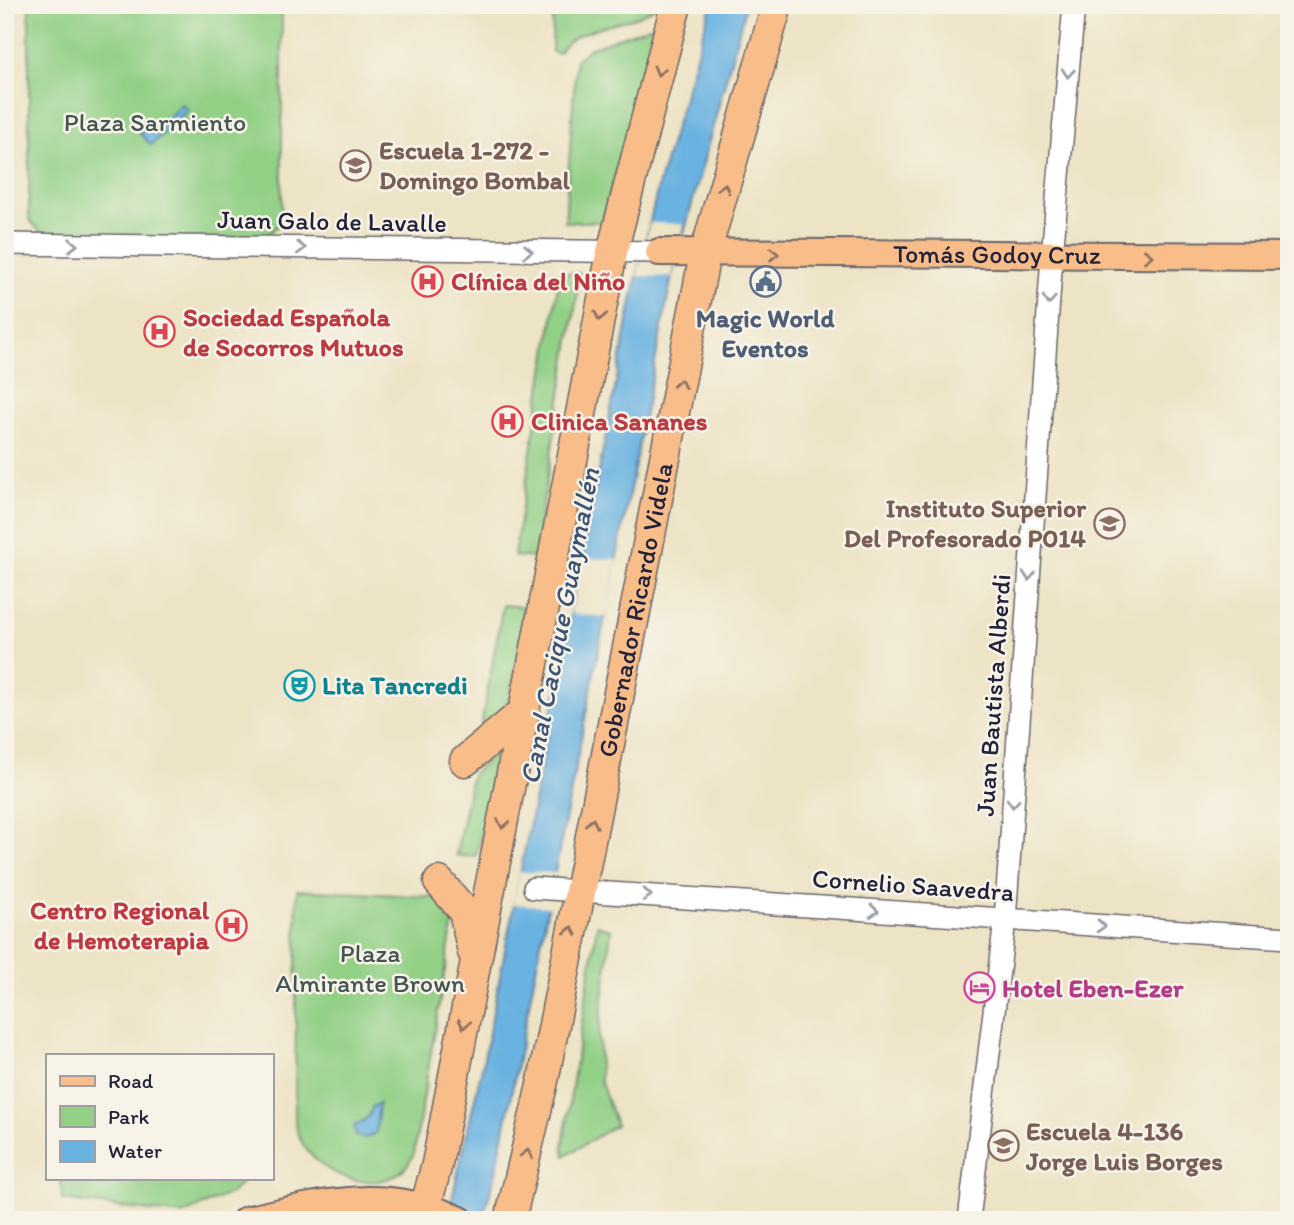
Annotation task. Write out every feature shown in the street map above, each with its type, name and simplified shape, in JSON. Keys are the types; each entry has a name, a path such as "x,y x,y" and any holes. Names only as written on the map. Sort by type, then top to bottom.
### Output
{"highway":[{"path":"432,1212 475,968 612,251 676,5"},
{"name":"Gobernador Ricardo Videla","path":"510,1220 543,1081 555,889 671,253 776,5"},
{"path":"465,761 525,711"},
{"path":"439,882 464,911 475,968"}],"main road":[{"name":"Tomás Godoy Cruz","path":"671,253 1289,256"},
{"path":"246,1220 341,1200 432,1212"},
{"path":"352,1220 432,1212"}],"street":[{"name":"Juan Bautista Alberdi","path":"969,1220 1005,920 1052,256 1074,5"},
{"name":"Juan Galo de Lavalle","path":"5,244 671,253"},
{"name":"Cornelio Saavedra","path":"555,889 1289,938"}],"green space":[{"name":"Plaza Sarmiento","path":"29,5 282,6 282,222 264,238 45,238 29,219"},
{"path":"553,5 657,5 647,12 577,36 566,43 559,53 552,52"},
{"path":"656,24 602,222 565,222 576,60 590,48"},
{"path":"560,273 581,273 534,558 514,556"},
{"path":"503,605 527,607 506,713 480,731"},
{"path":"499,750 476,857 456,855 472,774"},
{"name":"Plaza Almirante Brown","path":"297,890 435,897 446,901 453,923 414,1153 403,1169 388,1179 350,1179 330,1171 314,1158 301,1141 295,1121"},
{"path":"597,925 611,930 599,1033 600,1080 616,1125 565,1156 563,1146"},
{"path":"61,1180 243,1180 233,1192 182,1215 62,1200"}],"water":[{"path":"711,5 746,5 671,281 496,1172 482,1220 447,1220 483,1063 637,276 659,183"},
{"path":"182,104 188,110 151,145 139,133 146,127 152,133"},
{"path":"379,1104 376,1133 366,1138 356,1136 354,1127 369,1116 373,1106"}],"pier":[{"path":"650,223 684,224 672,277 637,276"},
{"path":"582,558 617,559 606,617 571,614"},
{"path":"520,872 556,873 550,907 513,904"}],"place":[{"name":"Escuela 1-272 - Domingo Bombal","path":"356,165"},
{"name":"Clínica del Niño","path":"428,281"},
{"name":"Magic World Eventos","path":"765,282"},
{"name":"Sociedad Española de Socorros Mutuos","path":"160,332"},
{"name":"Clinica Sananes","path":"508,421"},
{"name":"Instituto Superior Del Profesorado P014","path":"1109,523"},
{"name":"Lita Tancredi","path":"299,685"},
{"name":"Centro Regional de Hemoterapia","path":"232,925"},
{"name":"Hotel Eben-Ezer","path":"979,988"},
{"name":"Escuela 4-136 Jorge Luis Borges","path":"1003,1146"}],"water label":[{"name":"Canal Cacique Guaymallén","path":"559,626"}]}
